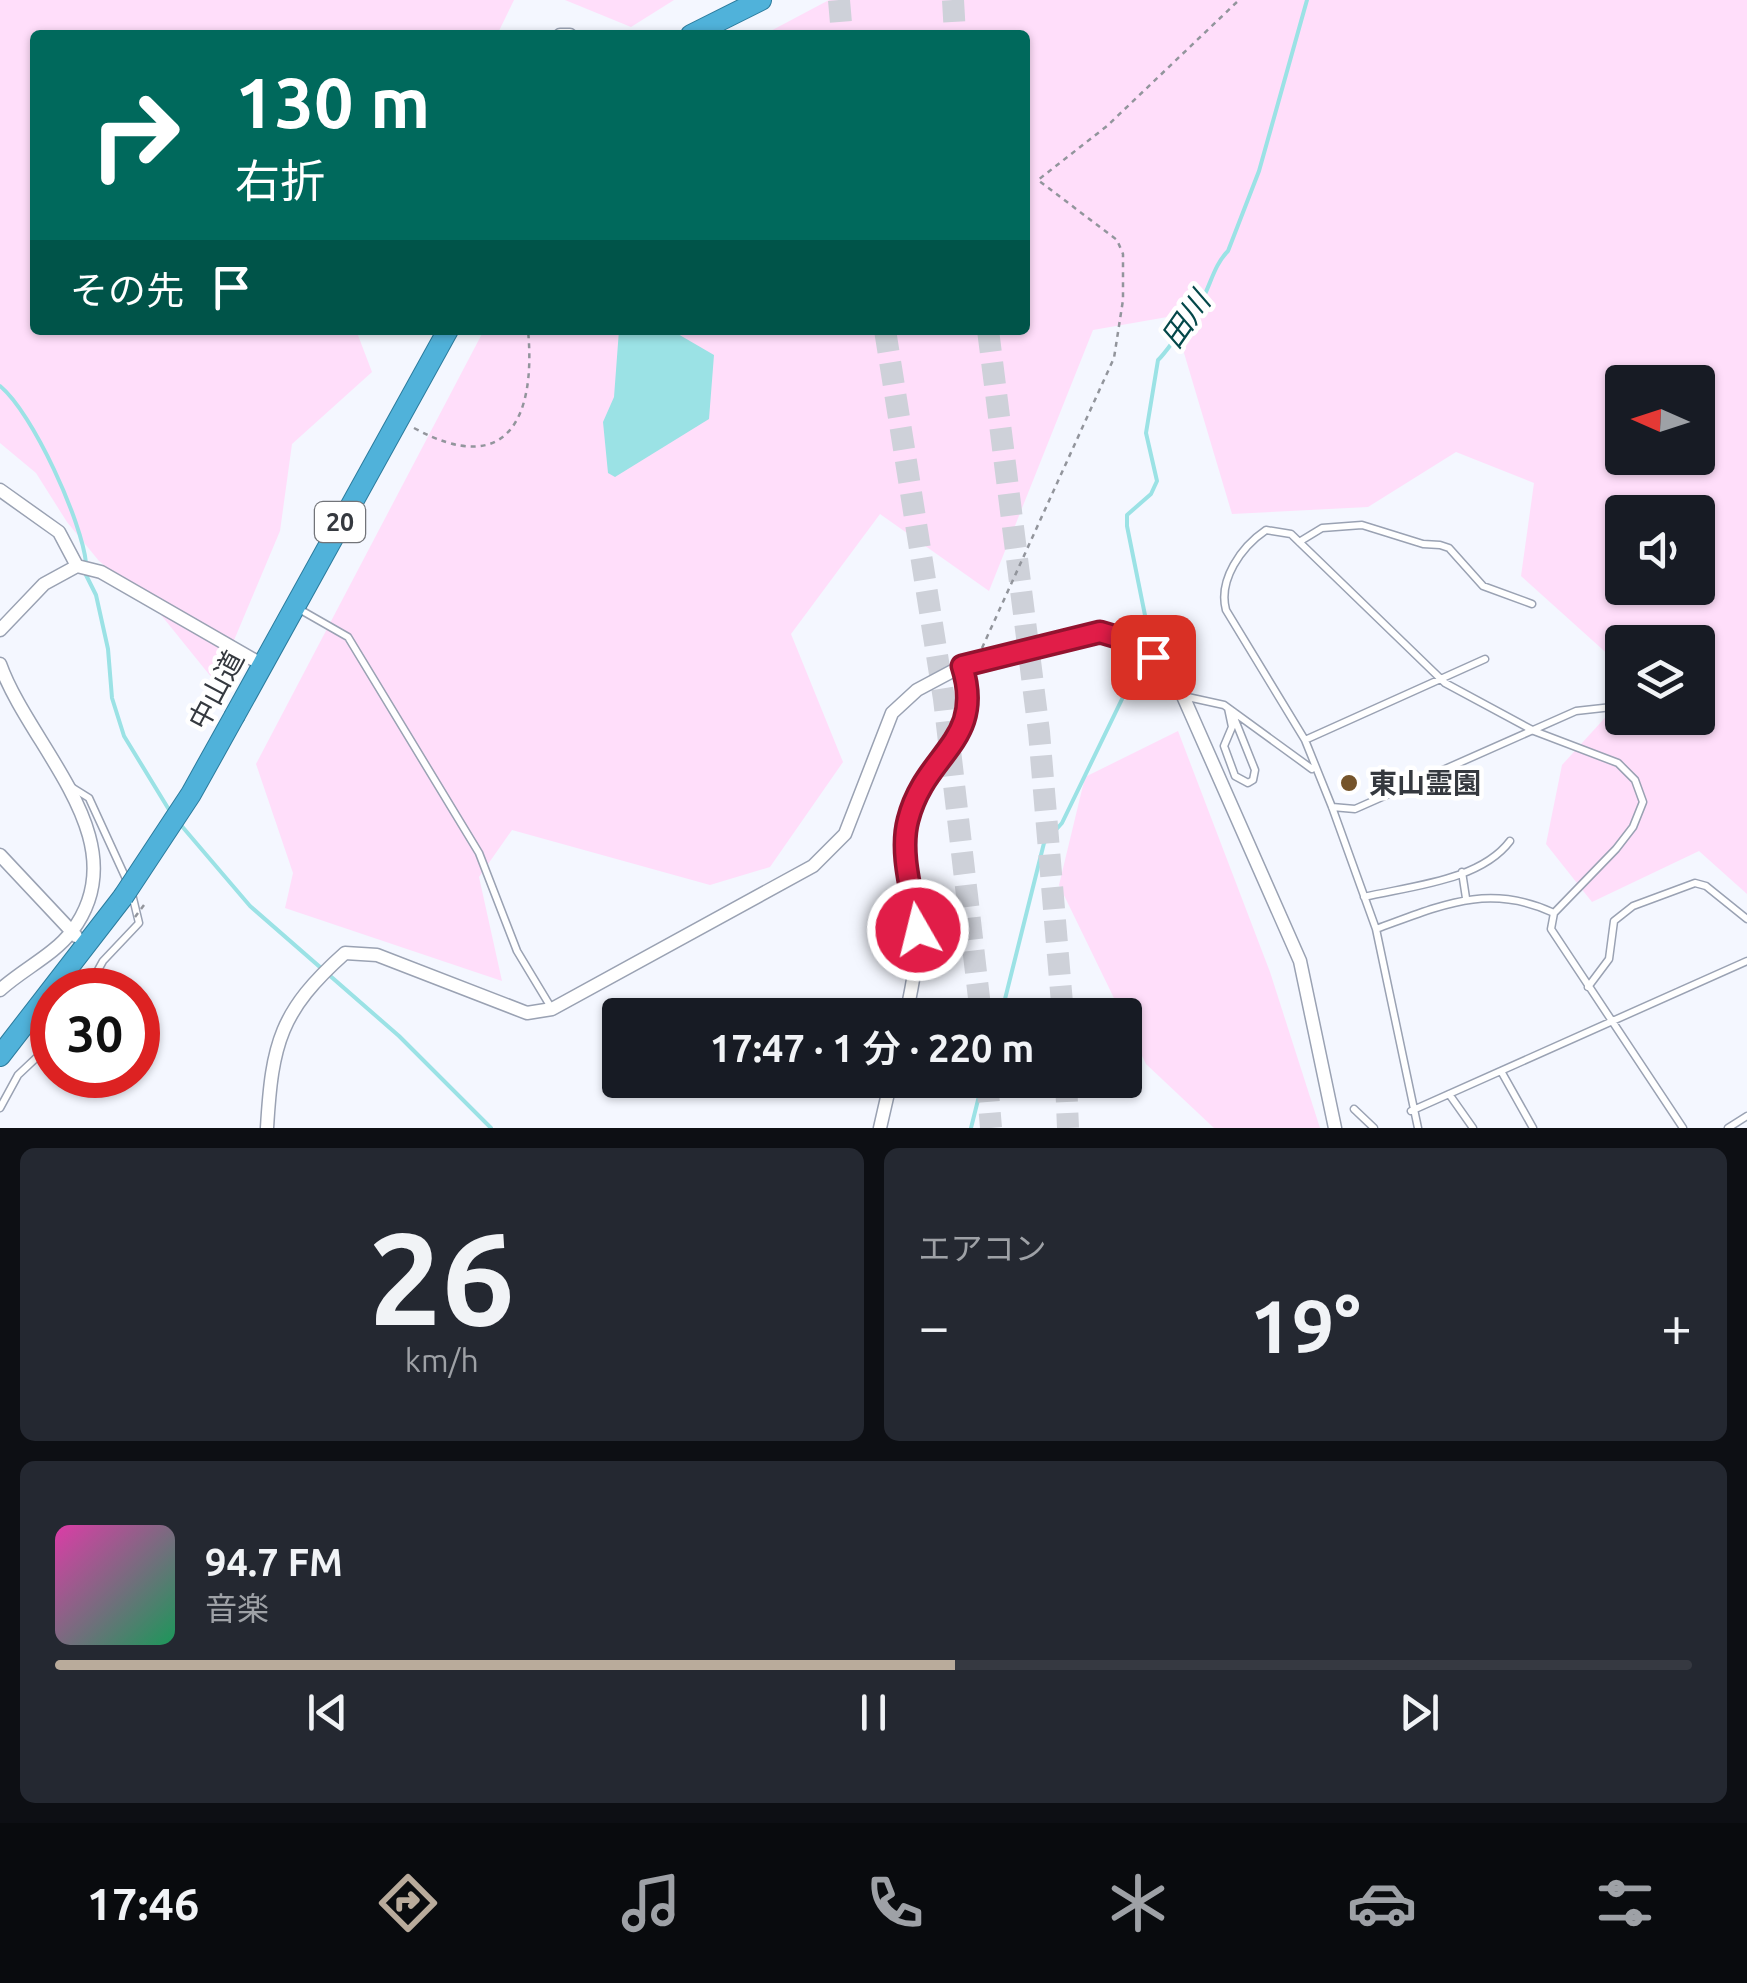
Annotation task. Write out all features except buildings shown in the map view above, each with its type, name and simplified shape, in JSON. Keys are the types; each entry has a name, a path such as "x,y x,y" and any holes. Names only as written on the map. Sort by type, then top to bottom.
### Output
{"highway":[{"path":"701,30 762,0"},
{"name":"中山道","path":"0,1056 78,938 123,897 191,794 445,335"}],"street":[{"path":"0,490 58,532 82,567 261,664"},
{"path":"0,630 44,584 82,567"},
{"path":"267,1128 274,1064 282,1034 304,989 345,953 377,955 527,1014 552,1009 814,866 832,850 858,808 892,713 917,690 962,666 1100,632 1127,640 1153,657 1183,696 1300,961 1335,1128"},
{"path":"0,664 84,822 97,880 78,938 0,990"},
{"path":"908,998 918,930 906,851 907,822 921,784 970,716 971,693 962,666"},
{"path":"0,855 78,938"},
{"path":"880,1128 887,1098"}],"lane":[{"path":"1299,542 1322,528 1362,525 1423,544 1440,545 1449,548 1483,586 1532,604"},
{"path":"1418,1128 1411,1111 1376,929 1332,808 1305,740 1226,610 1221,593 1225,579 1266,530 1280,529 1299,542 1440,679 1534,731 1618,763 1635,780 1643,802 1633,827 1554,913 1551,929 1684,1128"},
{"path":"293,606 348,637 479,853 516,952 552,1009"},
{"path":"1305,740 1486,659"},
{"path":"1183,696 1199,696 1230,709 1314,769"},
{"path":"1332,808 1355,808 1576,711 1605,708"},
{"path":"1230,709 1255,770 1253,780 1248,782 1235,776 1224,746 1232,727 1230,709"},
{"path":"67,785 89,798 120,859 140,918 99,968"},
{"path":"1364,897 1462,872 1498,857 1510,842"},
{"path":"1462,872 1466,898"},
{"path":"1588,987 1609,959 1614,921 1649,899 1682,885 1706,886 1747,918"},
{"path":"1376,929 1466,898 1523,898 1554,913"},
{"path":"1411,1111 1747,962"},
{"path":"0,1108 18,1075 30,1064"},
{"path":"1501,1071 1533,1128"},
{"path":"1450,1094 1473,1128"},
{"path":"1354,1110 1374,1128"},
{"path":"1728,1128 1747,1116"}],"path":[{"path":"962,666 982,647 1114,358 1123,254 1117,240 1038,180 1107,126 1238,0"},
{"path":"413,427 436,440 470,444 498,442 515,430 524,403 528,335"},
{"path":"135,917 148,902"}],"shaded area":[{"path":"0,0 514,0 499,30 30,30 30,335 358,335 372,372 292,444 280,531 216,683 153,605 99,561 67,522 36,473 0,443"},
{"path":"565,0 674,0 631,27"},
{"path":"829,0 1747,0 1747,894 1699,851 1592,902 1546,844 1562,765 1605,718 1605,735 1715,735 1715,625 1605,625 1605,652 1521,576 1534,483 1456,452 1368,507 1232,514 1173,316 1093,330 989,591 880,514 791,634 843,762 770,867 710,885 512,830 479,877 502,981 285,908 293,873 256,764 481,335 1030,335 1030,30 772,30"},
{"path":"1178,731 1270,972 1320,1128 1214,1128 1146,1064 1142,1056 1142,998 1114,998 1059,885 1085,777"}],"water":[{"path":"619,335 680,335 714,355 709,419 615,477 608,473 603,422 614,397"}],"waterway":[{"name":"田川","path":"1150,640 1127,515 1151,494 1157,481 1146,433 1158,360 1197,308 1228,251 1259,171 1307,0"},
{"path":"0,386 27,419 54,469 76,522 86,563"},
{"path":"85,573 96,595 108,649 112,698 124,736 171,813"},
{"name":"田川","path":"1005,998 1044,843 1062,823 1139,664"},
{"path":"180,824 250,906 399,1036 491,1128"},
{"name":"田川","path":"971,1128 978,1098"}],"tunnel":[{"path":"839,0 842,30"},
{"path":"953,0 955,30"},
{"path":"886,335 944,699 979,998"},
{"path":"989,335 1039,732 1062,998"},
{"path":"988,1098 991,1128"},
{"path":"1067,1098 1068,1128"}],"place":[{"name":"東山霊園","path":"1349,783"}],"route":[{"path":"918,930 906,851 907,822 921,784 970,716 971,693 962,666 1100,632 1127,640 1153,657"}]}
